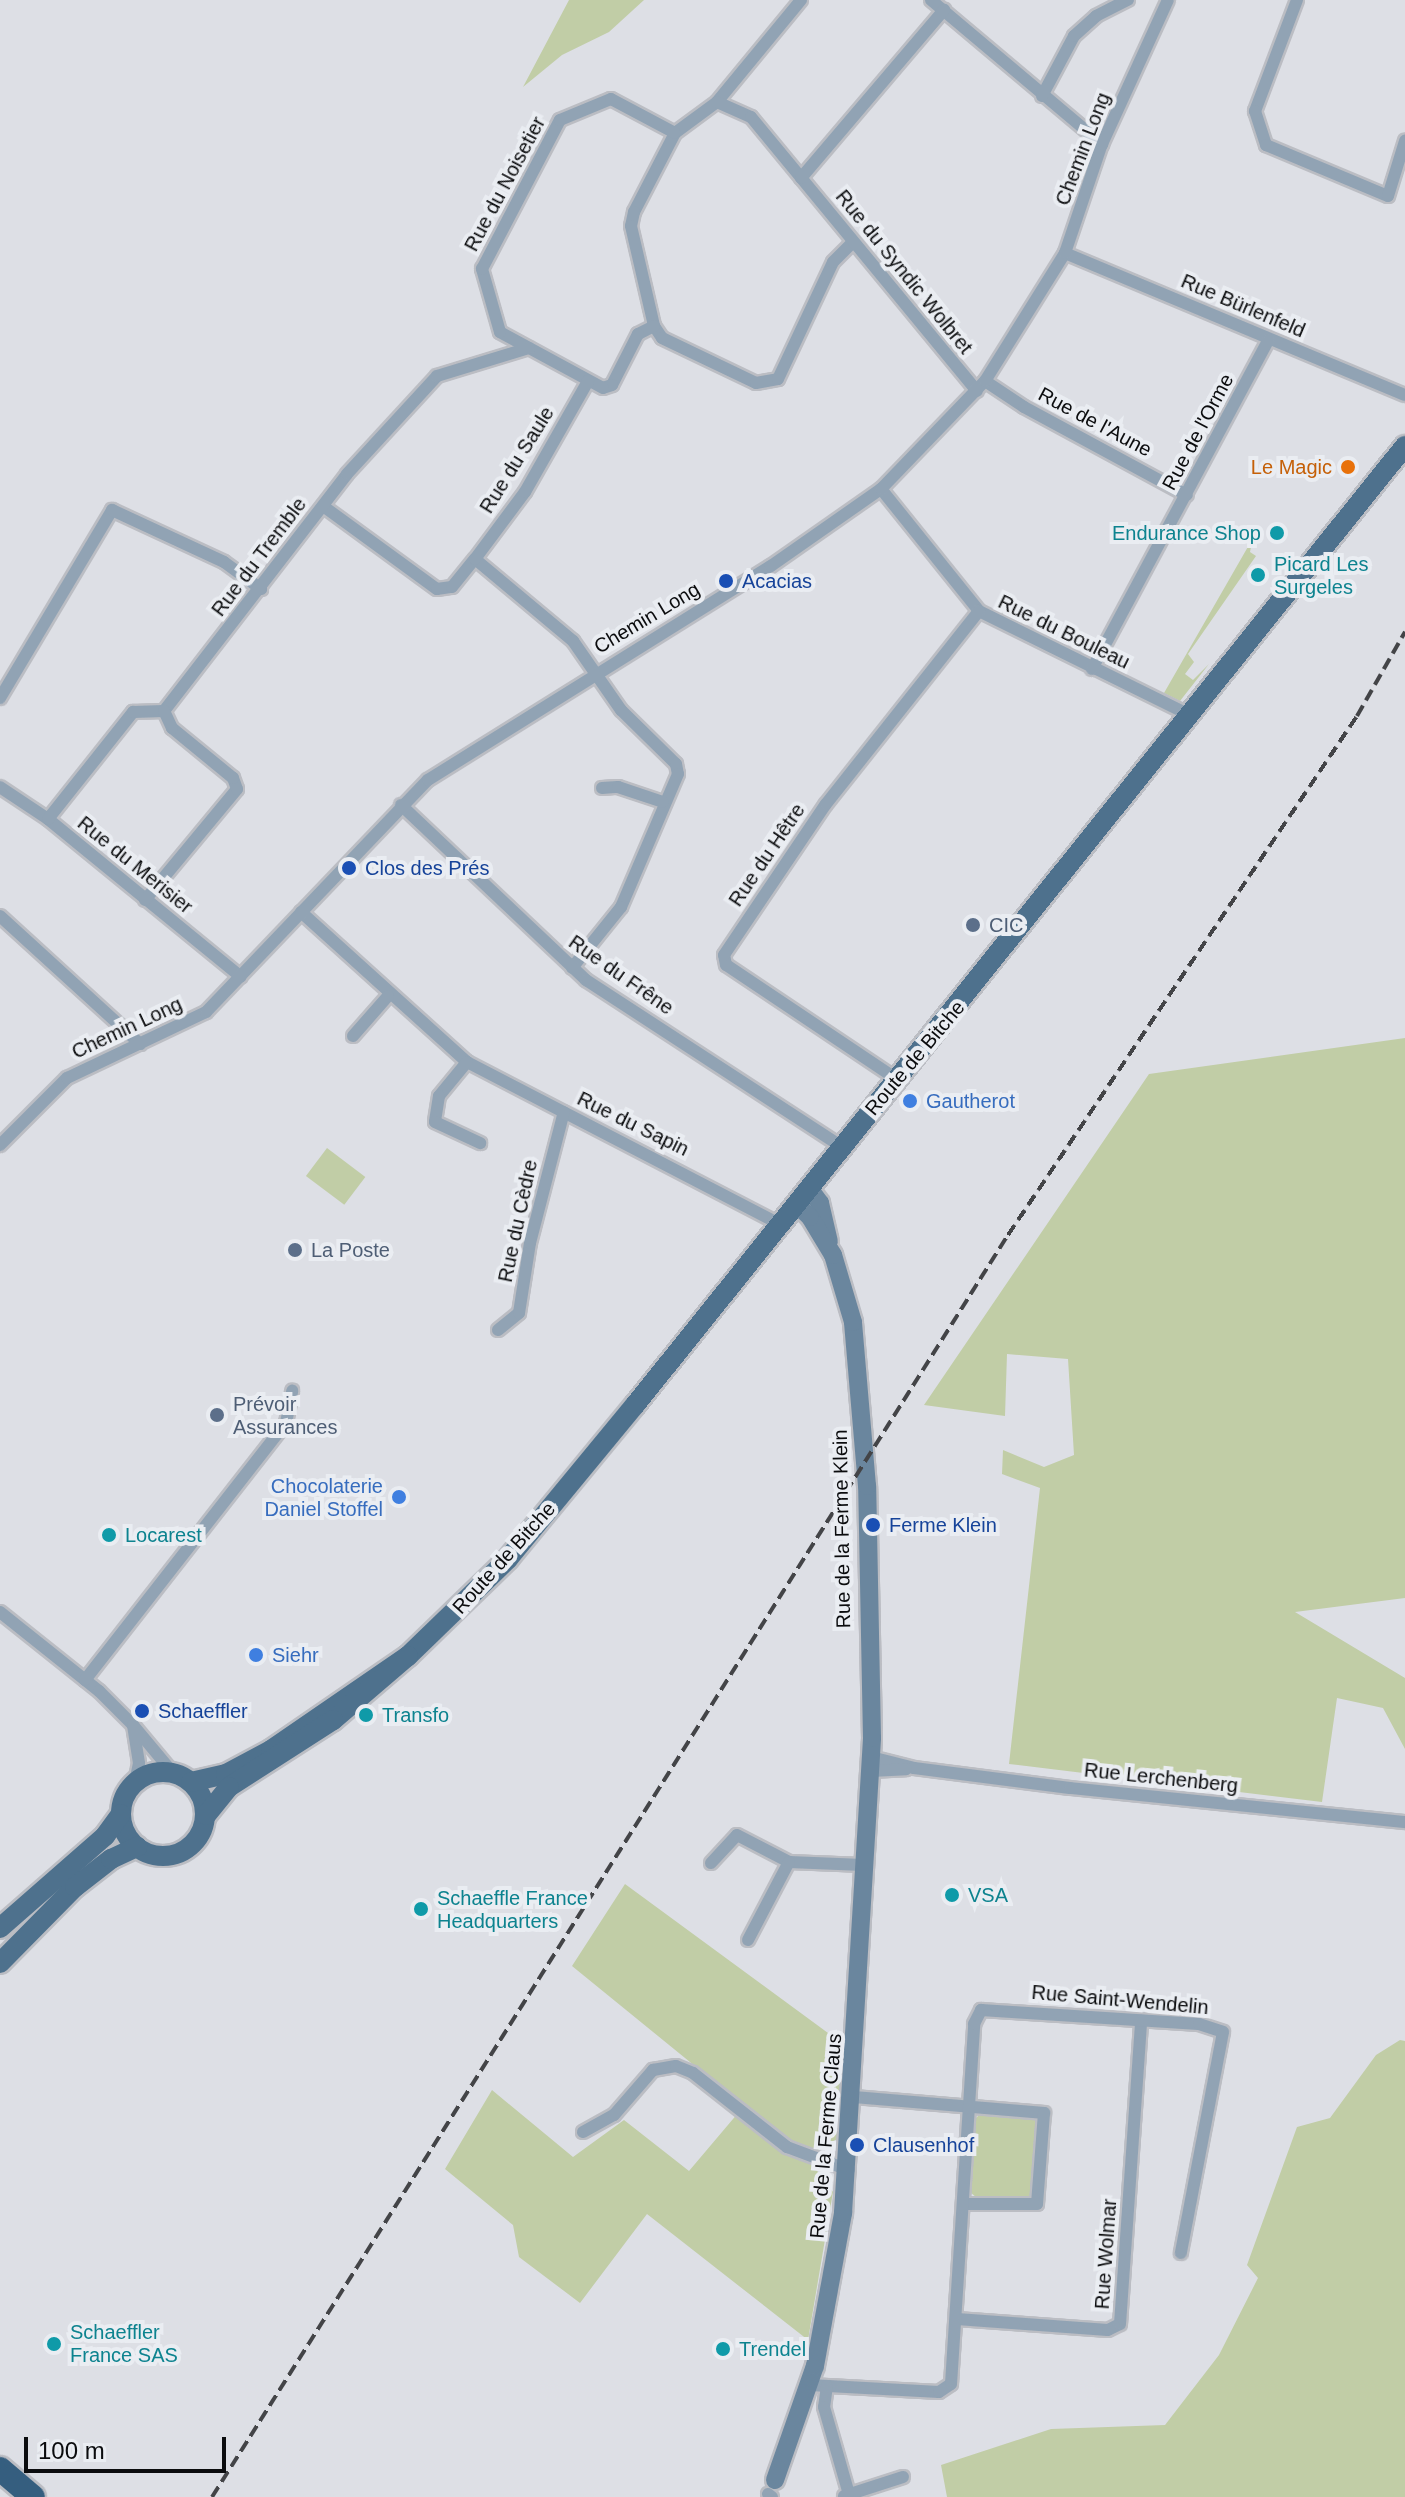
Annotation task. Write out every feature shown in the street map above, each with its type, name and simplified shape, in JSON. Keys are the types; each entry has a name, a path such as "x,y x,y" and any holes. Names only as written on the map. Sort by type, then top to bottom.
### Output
{"highway":[{"path":"0,2469 33,2497"}],"main road":[{"name":"Route de Bitche","path":"206,1815 229,1787 333,1720 408,1656 508,1559 895,1078 986,972 1059,872 1141,780 1187,714 1405,446"},
{"name":"Route de Bitche","path":"182,1777 226,1774 271,1750 408,1656"},
{"path":"0,1928 105,1836 121,1814 135,1782 150,1774 182,1777 202,1797 206,1815 198,1838 182,1853 162,1857 137,1847 125,1832 121,1814"},
{"path":"0,1963 75,1887 111,1859 137,1847"}],"street":[{"path":"801,0 717,102 675,133 631,226 654,326 662,338 756,383 778,379 833,262 853,242"},
{"path":"931,0 1102,144"},
{"path":"1096,0 1103,12"},
{"path":"1042,96 1074,36 1103,12 1128,0"},
{"name":"Chemin Long","path":"0,1145 67,1078 192,1022 241,977 401,805 441,772 596,672 771,566 881,489 981,386 1065,253 1102,144 1168,0"},
{"path":"1297,0 1255,111 1266,145 1388,196 1405,141"},
{"path":"801,178 944,10"},
{"name":"Rue du Noisetier","path":"588,381 500,332 482,269 560,120 611,99 675,133"},
{"name":"Rue du Syndic Wolbret","path":"717,102 751,117 853,242 981,386"},
{"name":"Rue Bürlenfeld","path":"1065,253 1405,395"},
{"path":"588,381 603,388 612,385 638,334 654,326"},
{"name":"Rue de l'Orme","path":"1092,669 1269,339"},
{"name":"Rue du Tremble","path":"164,711 323,506 437,376 529,348"},
{"name":"Rue du Saule","path":"323,506 437,589 452,587 525,492 588,381"},
{"name":"Rue de l'Aune","path":"981,386 1187,495"},
{"name":"Rue du Bouleau","path":"881,489 979,611 1187,714"},
{"path":"0,698 112,510 224,562 261,589"},
{"path":"475,559 573,641 621,710 676,764 678,774 663,802 621,907 572,968"},
{"name":"Rue du Hêtre","path":"895,1078 726,965 724,955 826,804 979,611"},
{"path":"48,819 133,712 164,711 172,728 233,778 237,789 145,900"},
{"name":"Rue du Merisier","path":"0,787 48,819 241,977"},
{"path":"602,788 618,787 663,802"},
{"name":"Rue du Frêne","path":"401,805 572,968 842,1147"},
{"name":"Rue du Sapin","path":"301,912 388,996 467,1062 780,1224"},
{"path":"0,916 140,1044"},
{"path":"353,1036 388,996"},
{"path":"467,1062 439,1096 435,1122 480,1143"},
{"name":"Rue du Cèdre","path":"498,1330 519,1313 530,1243 564,1112"},
{"name":"Rue de la Ferme Klein","path":"809,1188 823,1213 853,1322 866,1474 871,1764"},
{"name":"Rue de la Ferme Klein","path":"796,1204 810,1217 833,1255"},
{"path":"85,1680 286,1423 292,1391"},
{"path":"0,1612 85,1680 182,1777"},
{"path":"133,1725 139,1763 135,1782"},
{"name":"Rue Lerchenberg","path":"871,1764 1405,1822"},
{"name":"Rue de la Ferme Claus","path":"770,2492 802,2407 819,2385 849,2170 863,1865 871,1764"},
{"path":"711,1863 737,1835 789,1862 863,1865"},
{"path":"748,1940 789,1862"},
{"name":"Rue Saint-Wendelin","path":"819,2385 944,2391 952,2378 974,2018 981,2010 1199,2024 1223,2032 1181,2253"},
{"name":"Rue Wolmar","path":"957,2319 1108,2330 1120,2324 1141,2021"},
{"path":"583,2132 614,2115 653,2070 676,2066 693,2073 787,2147 849,2170"},
{"path":"854,2097 1035,2109 1044,2113 1046,2125 1037,2204 964,2204"},
{"path":"819,2385 845,2496 903,2477"}],"green space":[{"path":"569,0 644,0 609,32 562,55 523,87"},
{"path":"1253,538 1250,552 1256,556 1188,654 1194,662 1185,674 1193,680 1209,664 1180,701 1164,693"},
{"path":"1405,1038 1405,1598 1295,1612 1405,1678 1405,1749 1383,1708 1337,1698 1322,1802 1009,1764 1040,1488 1002,1474 1003,1450 1044,1467 1074,1455 1068,1359 1007,1354 1005,1416 924,1405 1149,1074"},
{"path":"327,1148 365,1177 344,1205 306,1176"},
{"path":"625,1884 843,2044 838,2139 819,2147 815,2168 833,2192 808,2340 647,2214 580,2303 519,2257 513,2225 445,2169 492,2090 573,2157 624,2120 689,2171 744,2106 572,1966"},
{"path":"1400,2040 1405,2041 1405,2497 947,2497 941,2465 1051,2429 1165,2425 1219,2355 1258,2278 1247,2265 1297,2127 1330,2118 1376,2055"},
{"path":"982,2112 1033,2115 1040,2123 1035,2193 1027,2201 977,2198 970,2192 975,2119"}],"railway":[{"path":"212,2497 1008,1235 1357,716 1405,632"}],"place":[{"name":"Le Magic","path":"1348,467"},
{"name":"Endurance Shop","path":"1277,533"},
{"name":"Picard Les Surgeles","path":"1258,575"},
{"name":"Acacias","path":"726,581"},
{"name":"Clos des Prés","path":"349,868"},
{"name":"CIC","path":"973,925"},
{"name":"Gautherot","path":"910,1101"},
{"name":"La Poste","path":"295,1250"},
{"name":"Prévoir Assurances","path":"217,1415"},
{"name":"Chocolaterie Daniel Stoffel","path":"399,1497"},
{"name":"Ferme Klein","path":"873,1525"},
{"name":"Locarest","path":"109,1535"},
{"name":"Siehr","path":"256,1655"},
{"name":"Schaeffler","path":"142,1711"},
{"name":"Transfo","path":"366,1715"},
{"name":"VSA","path":"952,1895"},
{"name":"Schaeffle France Headquarters","path":"421,1909"},
{"name":"Clausenhof","path":"857,2145"},
{"name":"Schaeffler France SAS","path":"54,2344"},
{"name":"Trendel","path":"723,2349"}]}
